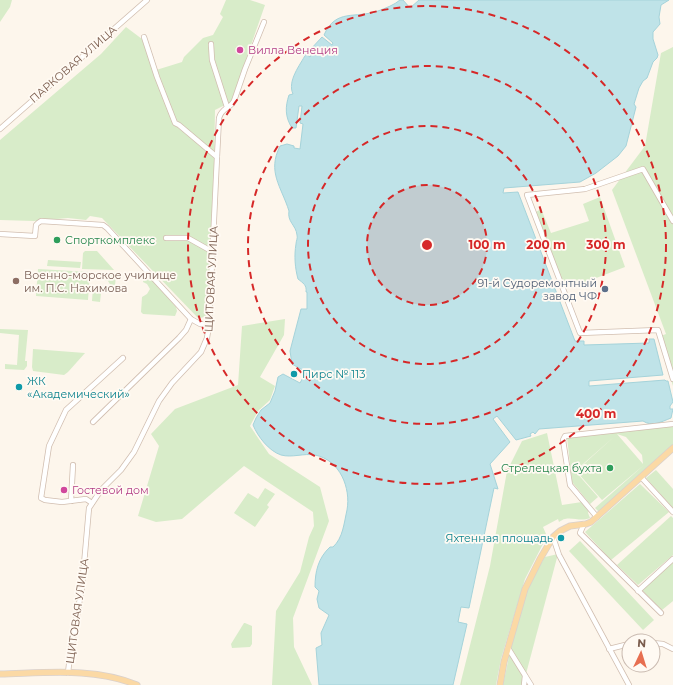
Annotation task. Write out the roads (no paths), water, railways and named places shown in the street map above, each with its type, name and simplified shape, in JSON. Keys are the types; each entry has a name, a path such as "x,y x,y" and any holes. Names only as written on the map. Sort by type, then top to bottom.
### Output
{"main road":[{"path":"500,685 508,648 528,582 555,535 570,526 591,522 673,448"},
{"path":"0,674 68,672 98,675 127,681 137,685"}],"street":[{"name":"ПАРКОВАЯ УЛИЦА","path":"0,129 147,0"},
{"name":"ЩИТОВАЯ УЛИЦА","path":"68,672 82,586 89,508 101,490 121,470 134,452 159,401 172,383 201,352 207,338 209,325 219,118 221,113 234,101 264,22"},
{"path":"144,37 157,77 175,123 217,157"},
{"path":"211,44 212,60 227,107"},
{"path":"673,221 643,170 585,189 527,195 580,333 658,330 673,379"},
{"path":"0,234 35,236 36,225 41,222 104,226 126,247 191,319 200,324 209,325"},
{"path":"166,238 188,238 212,252"},
{"path":"93,422 186,330 191,319"},
{"path":"92,503 86,499 62,502 45,500 41,498 49,446 66,410 122,358"},
{"path":"597,517 570,485 564,440 565,436 673,424"},
{"path":"71,501 73,464"},
{"path":"641,477 673,512"},
{"path":"584,524 580,532 661,613"},
{"path":"555,535 559,555 629,685"},
{"path":"638,591 673,559"},
{"path":"661,644 673,649"},
{"path":"609,649 621,646"},
{"path":"508,648 530,685"},
{"path":"524,685 525,676"}],"water":[{"path":"400,0 403,0 410,8 419,0 669,0 661,5 659,17 660,24 653,32 653,39 658,55 653,62 647,78 643,81 639,88 634,104 636,107 626,146 618,156 596,173 580,182 504,188 503,193 518,192 575,341 584,341 584,345 649,343 649,339 654,339 663,375 589,381 589,386 665,380 668,381 673,402 670,409 673,409 671,418 653,424 643,421 539,429 535,434 533,432 530,434 531,436 516,440 497,416 493,419 510,442 490,464 498,489 494,488 469,608 461,607 458,622 467,624 453,685 319,685 316,648 322,645 321,633 329,615 319,608 317,599 319,591 315,587 316,576 320,561 326,551 330,547 333,547 341,535 348,502 345,484 337,469 324,458 315,455 285,456 272,450 264,443 253,425 261,410 270,403 275,391 278,377 283,374 300,383 306,372 292,364 290,351 301,309 307,309 307,292 304,284 298,279 295,257 297,236 290,221 289,211 277,179 275,171 276,155 280,146 287,144 294,146 294,148 300,149 303,124 300,123 302,106 299,106 296,128 292,128 290,124 286,108 289,95 293,94 293,79 306,54 310,57 312,54 309,51 322,37 332,45 333,43 324,35 334,21 347,16 378,11 393,5"}],"place":[{"name":"Вилла Венеция","path":"240,50"},
{"name":"Спорткомплекс","path":"57,240"},
{"name":"Военно-морское училище им. П.С. Нахимова","path":"16,281"},
{"name":"91-й Судоремонтный завод ЧФ","path":"605,289"},
{"name":"Пирс № 113","path":"294,374"},
{"name":"ЖК «Академический»","path":"19,387"},
{"name":"Стрелецкая бухта","path":"610,468"},
{"name":"Гостевой дом","path":"64,490"},
{"name":"Яхтенная площадь","path":"561,538"}]}
